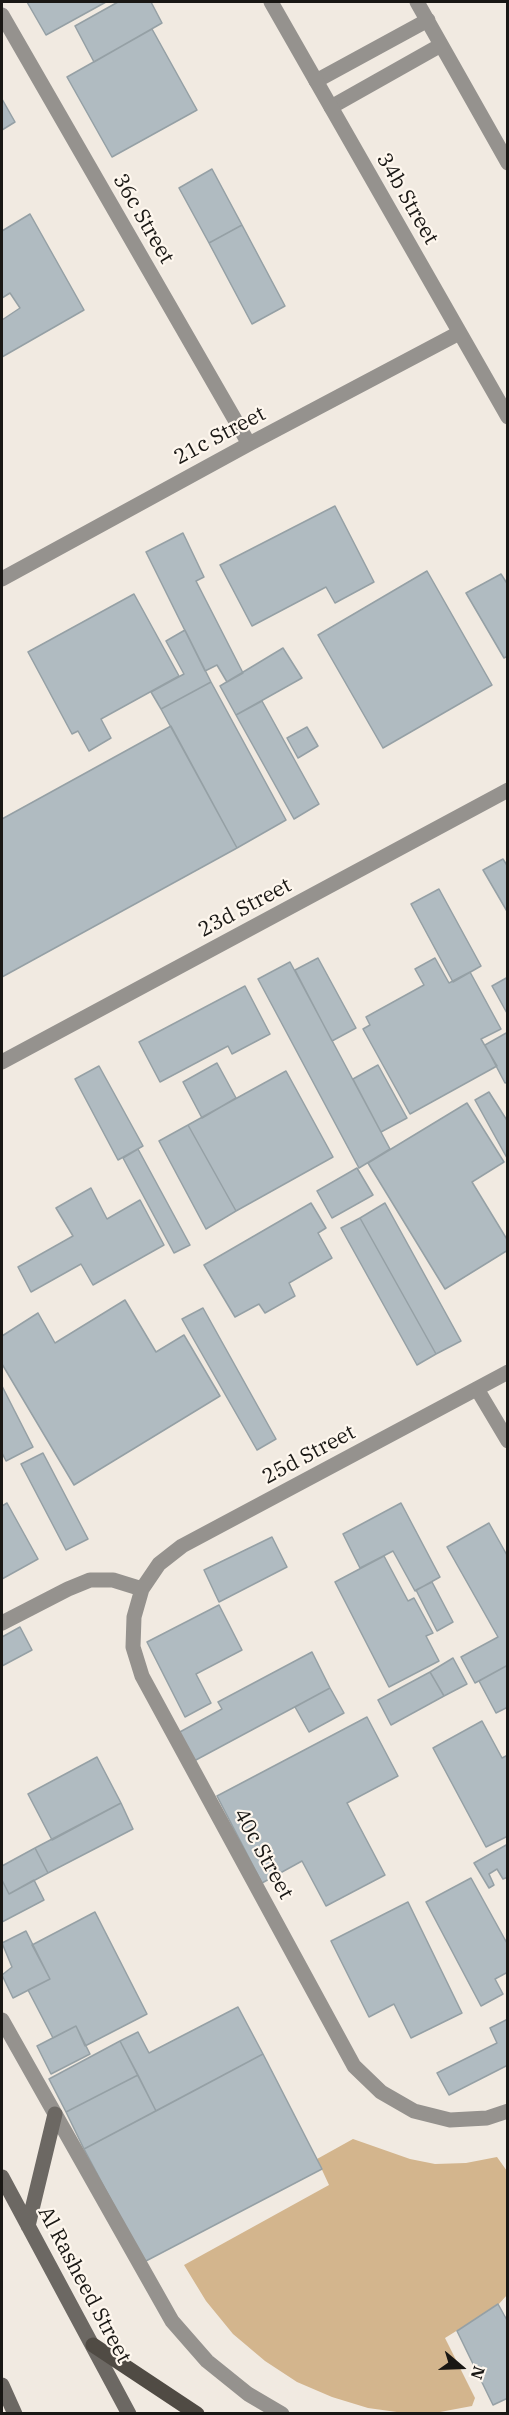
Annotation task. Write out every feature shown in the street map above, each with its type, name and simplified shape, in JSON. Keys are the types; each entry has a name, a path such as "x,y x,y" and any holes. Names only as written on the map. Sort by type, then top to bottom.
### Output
{"main road":[{"path":"28,2226 55,2114"},
{"name":"Al Rasheed Street","path":"2,2177 129,2414"},
{"path":"93,2345 197,2414"},
{"path":"2,2385 15,2414"}],"street":[{"name":"34b Street","path":"271,2 507,417"},
{"path":"417,2 507,163"},
{"name":"36c Street","path":"2,15 249,444"},
{"path":"316,81 428,21"},
{"path":"331,107 441,45"},
{"name":"21c Street","path":"2,579 459,333"},
{"name":"23d Street","path":"2,1062 507,790"},
{"name":"25d Street","path":"142,1589 159,1564 182,1546 507,1372"},
{"path":"477,1389 507,1441"},
{"path":"2,1623 90,1580 113,1580 142,1589"},
{"name":"40c Street","path":"142,1589 134,1617 133,1647 142,1676 354,2066 381,2092 414,2111 450,2120 487,2118 507,2111"},
{"path":"2,2020 172,2321 207,2361 248,2394 282,2414"}],"shaded area":[{"path":"353,2139 410,2159 435,2164 466,2163 497,2157 507,2171 507,2295 498,2305 445,2338 475,2398 472,2406 440,2412 404,2413 368,2408 332,2397 297,2382 265,2361 233,2334 206,2301 184,2265 329,2185 317,2159"}],"building":[{"path":"27,2 106,2 46,35"},
{"path":"118,2 151,2 162,23 94,62 75,26"},
{"path":"152,29 197,110 112,157 67,77"},
{"path":"2,99 15,122 2,130"},
{"path":"212,169 242,225 209,243 179,188"},
{"path":"30,214 84,310 2,357 2,320 20,308 10,293 2,298 2,231"},
{"path":"242,225 285,306 252,324 209,243"},
{"path":"335,506 374,582 335,603 326,587 252,626 220,565"},
{"path":"183,533 204,577 196,581 243,673 227,682 217,665 205,671 146,552"},
{"path":"427,571 492,685 383,748 318,635"},
{"path":"501,574 508,585 508,656 504,658 466,593"},
{"path":"134,594 179,676 101,719 111,738 89,751 78,731 72,734 28,652"},
{"path":"185,630 211,682 161,709 151,692 184,674 166,641"},
{"path":"283,648 302,678 236,715 220,686"},
{"path":"211,682 286,820 237,848 161,709"},
{"path":"262,701 319,804 294,819 236,715"},
{"path":"171,726 237,848 2,977 2,819"},
{"path":"307,727 318,746 298,758 287,738"},
{"path":"503,859 508,867 508,913 483,870"},
{"path":"439,889 481,966 453,982 411,904"},
{"path":"318,958 356,1028 332,1041 295,970"},
{"path":"435,958 449,983 470,972 501,1029 481,1039 497,1066 410,1114 363,1029 370,1025 366,1017 424,985 415,969"},
{"path":"290,962 390,1149 359,1168 258,979"},
{"path":"508,977 508,1015 492,986"},
{"path":"245,986 270,1034 232,1054 228,1046 160,1082 139,1042"},
{"path":"508,1032 508,1082 505,1083 485,1045"},
{"path":"217,1063 236,1098 202,1118 183,1082"},
{"path":"378,1065 407,1118 381,1132 353,1079"},
{"path":"99,1066 143,1146 118,1160 75,1079"},
{"path":"286,1071 333,1157 236,1211 188,1125"},
{"path":"489,1092 508,1122 507,1158 475,1100"},
{"path":"467,1103 504,1162 472,1182 508,1241 508,1250 445,1289 368,1163"},
{"path":"188,1125 236,1211 206,1229 159,1141"},
{"path":"138,1149 190,1245 174,1253 123,1158"},
{"path":"357,1168 373,1195 332,1218 317,1191"},
{"path":"91,1188 107,1219 140,1200 164,1245 93,1285 81,1264 31,1292 18,1267 73,1236 56,1208"},
{"path":"311,1203 326,1228 318,1233 332,1258 289,1283 295,1296 265,1313 259,1304 235,1317 204,1265"},
{"path":"385,1203 461,1341 436,1354 360,1218"},
{"path":"360,1218 436,1354 417,1365 341,1228"},
{"path":"125,1300 156,1352 184,1335 220,1396 74,1485 2,1364 2,1336 38,1313 55,1343"},
{"path":"203,1308 276,1439 257,1450 182,1319"},
{"path":"2,1386 33,1447 6,1461 2,1453"},
{"path":"43,1453 88,1539 66,1550 21,1464"},
{"path":"7,1503 38,1559 2,1579 2,1506"},
{"path":"401,1503 440,1577 415,1591 393,1551 360,1568 343,1534"},
{"path":"489,1523 508,1557 508,1665 475,1683 461,1657 498,1637 447,1547"},
{"path":"272,1537 287,1567 219,1602 204,1570"},
{"path":"384,1556 408,1601 414,1598 433,1633 426,1636 439,1661 389,1687 335,1582"},
{"path":"432,1582 453,1622 437,1631 416,1590"},
{"path":"219,1605 242,1650 196,1674 211,1703 185,1717 147,1642"},
{"path":"20,1627 32,1650 2,1666 2,1637"},
{"path":"312,1652 330,1688 194,1761 178,1733 222,1709 218,1702"},
{"path":"453,1658 467,1684 444,1696 430,1672"},
{"path":"508,1665 508,1707 496,1713 479,1681"},
{"path":"430,1672 444,1696 391,1725 378,1700"},
{"path":"330,1688 344,1713 309,1732 295,1707"},
{"path":"367,1717 398,1776 347,1803 385,1875 326,1906 302,1861 262,1883 217,1796"},
{"path":"482,1721 502,1758 508,1755 508,1836 486,1847 433,1748"},
{"path":"97,1757 121,1803 52,1840 28,1794"},
{"path":"121,1803 133,1829 48,1873 35,1848"},
{"path":"508,1844 508,1877 503,1879 497,1869 489,1874 494,1885 489,1888 474,1863"},
{"path":"35,1848 48,1873 9,1894 2,1880 2,1866"},
{"path":"471,1878 508,1945 508,1972 495,1979 503,1994 481,2006 426,1902"},
{"path":"2,1880 9,1894 34,1880 44,1900 2,1922"},
{"path":"408,1902 462,2013 411,2038 394,2004 369,2017 331,1941"},
{"path":"95,1912 147,2014 85,2046 76,2026 53,2038 28,1990 50,1979 32,1945"},
{"path":"26,1931 50,1979 13,1998 2,1975 12,1967 2,1943"},
{"path":"238,2007 263,2054 156,2111 120,2041 138,2032 149,2053"},
{"path":"508,2019 508,2065 449,2095 437,2073 497,2043 490,2028"},
{"path":"76,2026 90,2054 51,2074 37,2046"},
{"path":"120,2041 138,2075 66,2112 49,2079"},
{"path":"263,2054 322,2169 144,2262 84,2149"},
{"path":"138,2075 156,2111 84,2149 66,2112"},
{"path":"498,2304 508,2322 508,2398 493,2405 457,2331"}]}
